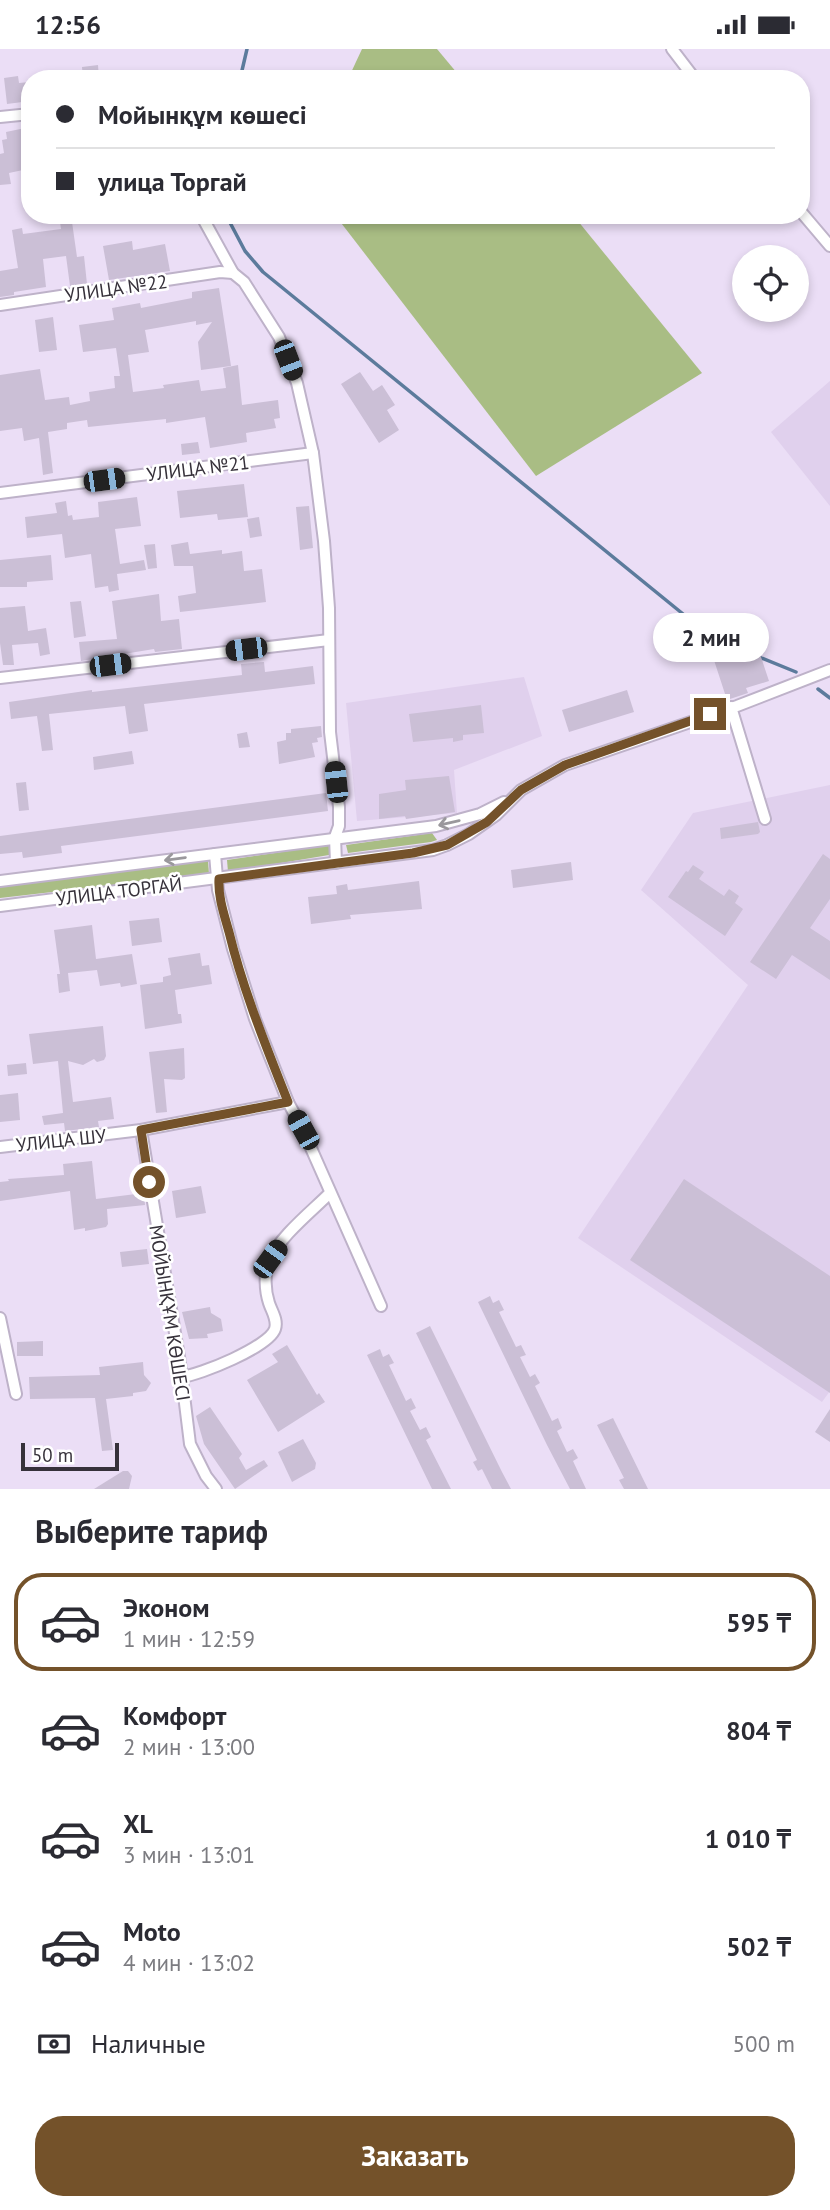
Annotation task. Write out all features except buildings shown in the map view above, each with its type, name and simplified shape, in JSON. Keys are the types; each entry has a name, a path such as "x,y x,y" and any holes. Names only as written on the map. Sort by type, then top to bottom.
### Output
{"street":[{"path":"672,49 688,70"},
{"path":"0,117 21,115"},
{"path":"810,222 830,246"},
{"path":"206,224 233,273 244,282 279,337 297,383 313,453 324,541 330,732 339,807 339,826 335,837 336,863"},
{"name":"УЛИЦА №22","path":"0,305 220,272 233,273"},
{"name":"УЛИЦА №21","path":"0,493 313,453"},
{"path":"0,678 329,640"},
{"name":"УЛИЦА ТОРГАЙ","path":"0,881 455,822 480,814 565,765 731,708 830,670"},
{"path":"731,708 765,818"},
{"name":"УЛИЦА ТОРГАЙ","path":"0,906 433,850 487,822 512,797"},
{"path":"215,854 218,890 233,950 255,1019 288,1102 381,1306"},
{"name":"УЛИЦА ШУ","path":"0,1147 141,1130 288,1102"},
{"name":"МОЙЫНҚҰМ КӨШЕСІ","path":"141,1130 190,1444 206,1476 216,1489"},
{"path":"181,1377 205,1372 227,1362 268,1338 275,1330 275,1318 268,1301 266,1281 270,1259 330,1193"},
{"path":"0,1318 16,1394"}],"shaded area":[{"path":"830,381 830,506 771,432"},
{"path":"524,677 542,736 454,770 457,813 357,821 346,703"},
{"path":"830,785 830,1391 822,1402 578,1238 748,985 641,890 693,813"}],"green space":[{"path":"362,49 437,49 454,70 352,70"},
{"path":"342,224 580,224 702,373 536,476"},
{"path":"432,833 437,840 431,842 348,853 346,845"},
{"path":"330,845 329,855 228,872 227,860"},
{"path":"208,861 209,874 0,898 0,886"}],"waterway":[{"path":"242,70 247,49"},
{"path":"231,224 245,251 263,272 699,627 737,645"},
{"path":"759,657 796,672"},
{"path":"818,689 830,698"}],"route":[{"path":"149,1182 141,1130 288,1102 255,1019 233,950 218,890 219,879 433,850 469,834 506,806 521,790 565,765 710,714"}]}
